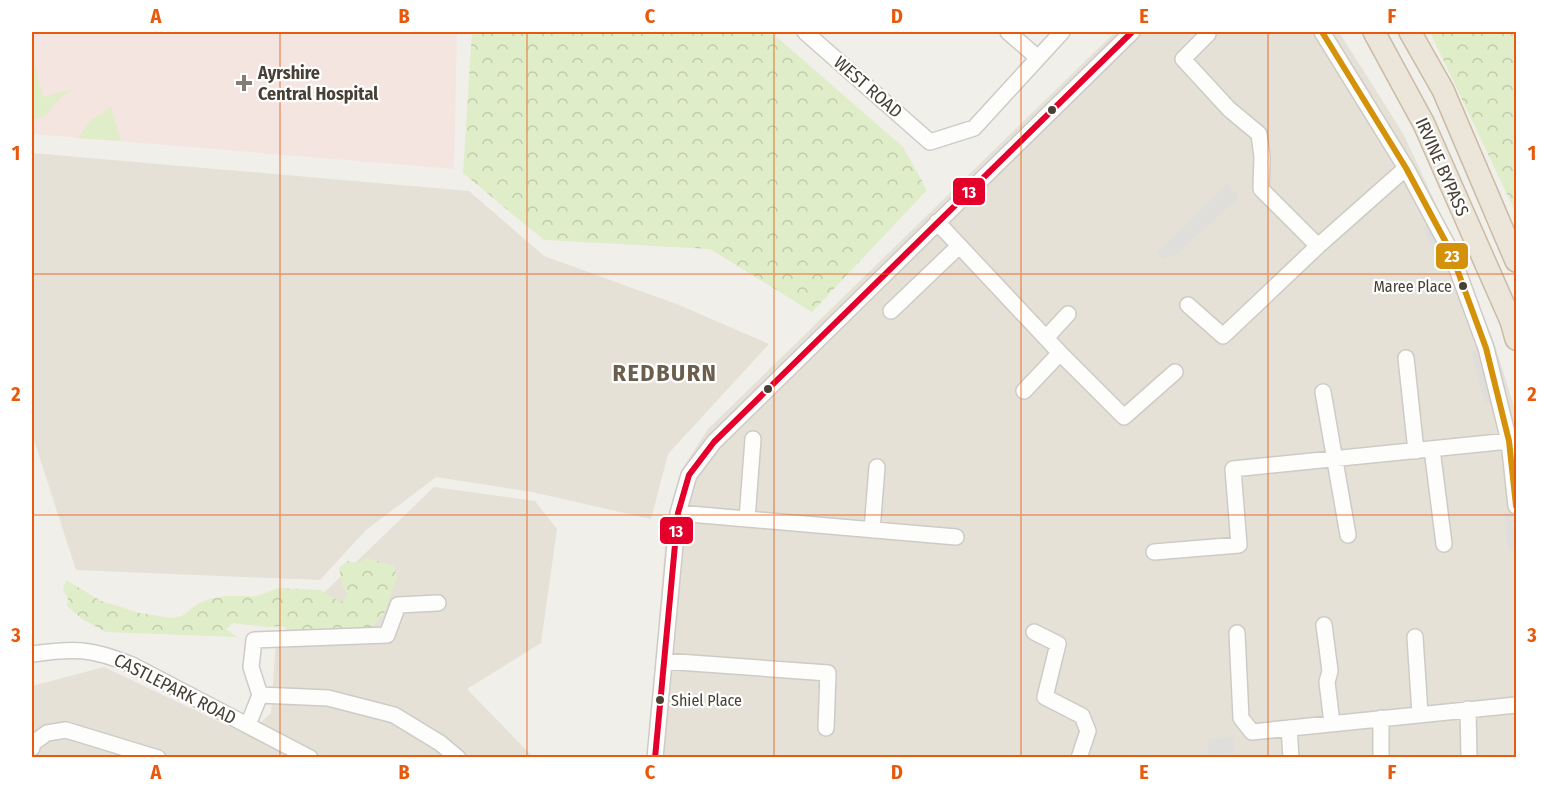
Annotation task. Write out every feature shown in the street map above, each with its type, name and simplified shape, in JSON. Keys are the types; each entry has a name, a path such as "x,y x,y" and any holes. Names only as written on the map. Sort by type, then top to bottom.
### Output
{"highway":[{"name":"IRVINE BYPASS","path":"1374,32 1424,124 1511,321 1516,339"},
{"name":"IRVINE BYPASS","path":"1410,32 1443,90 1516,261"}],"street":[{"name":"WEST ROAD","path":"805,32 930,142 974,128 1038,58"},
{"path":"1008,32 1038,58 1062,32"},
{"path":"655,758 678,513 689,475 714,442 1132,32"},
{"path":"1322,32 1406,168 1450,250 1486,348 1509,441 1516,506"},
{"path":"1208,34 1183,59 1229,109 1259,134 1262,157 1261,189 1318,246"},
{"path":"1188,305 1223,336 1318,246 1406,168"},
{"path":"938,222 1060,353 1124,417 1175,372"},
{"path":"891,311 959,246"},
{"path":"1046,338 1068,314"},
{"path":"1024,391 1060,353"},
{"path":"1406,358 1416,451"},
{"path":"1323,392 1348,535"},
{"path":"747,519 753,439"},
{"path":"1154,552 1239,545 1233,469 1509,441"},
{"path":"1432,449 1444,544"},
{"path":"872,530 877,467"},
{"path":"678,513 956,537"},
{"path":"248,725 260,695 251,667 254,640 387,635 398,605 438,603"},
{"path":"1324,625 1330,671 1327,682 1332,723"},
{"path":"1034,632 1058,644 1045,697 1082,716 1088,731 1079,758"},
{"path":"1237,633 1241,718 1252,732 1516,705"},
{"path":"1415,637 1420,714"},
{"name":"CASTLEPARK ROAD","path":"32,654 79,650 102,653 132,665 310,758"},
{"path":"664,661 828,673 825,728"},
{"path":"260,695 328,698 394,714 440,742 458,758"},
{"path":"1468,709 1469,758"},
{"path":"1381,758 1382,718"},
{"path":"1289,728 1291,758"},
{"path":"32,748 33,744 47,733 66,730 158,758"}],"shaded area":[{"name":"Ayrshire Central Hospital","path":"32,32 457,32 454,169 32,134"},
{"path":"1115,32 1339,32 1404,135 1450,235 1494,342 1516,413 1516,757 647,758 666,535 673,497 682,469 708,429"},
{"path":"32,153 469,191 544,256 679,305 769,344 668,454 651,519 532,492 436,477 366,530 320,580 76,570 32,434"},
{"path":"1227,184 1239,197 1173,258 1169,254 1163,259 1156,253"},
{"path":"1431,224 1444,253 1436,257 1423,228"},
{"path":"1480,349 1493,402 1485,404 1471,352"},
{"path":"434,487 535,501 557,529 541,643 467,689 533,757 34,758 32,754 32,686 104,667 247,735 271,713 276,639"},
{"path":"1512,512 1516,549 1508,550 1504,513"},
{"path":"1234,737 1235,753 1208,755 1207,739"}],"green space":[{"path":"472,32 771,32 903,147 927,190 812,312 710,249 544,240 463,173"},
{"path":"1430,32 1516,33 1516,213"},
{"path":"32,55 43,97 73,89 58,100 47,114 32,119"},
{"path":"111,107 121,141 78,138 90,121"},
{"path":"367,558 394,566 397,577 384,614 370,629 353,631 332,628 292,631 282,626 267,627 233,623 226,629 237,637 106,632 82,619 67,606 68,598 63,590 66,580 101,601 140,613 171,618 182,616 197,604 210,599 226,596 257,596 278,588 321,590 340,602 344,600 347,593 343,588 339,568 347,561 359,563"}],"transit line":[{"name":"13","path":"655,758 678,513 689,475 714,442 1132,32"},
{"name":"23","path":"1322,32 1406,168 1450,250 1486,348 1509,441 1516,506"}],"place":[{"name":"Ayrshire Central Hospital","path":"244,83"},
{"name":"Maree Place","path":"1463,286"},
{"name":"Shiel Place","path":"660,700"}],"district":[{"name":"REDBURN","path":"665,373"}]}
